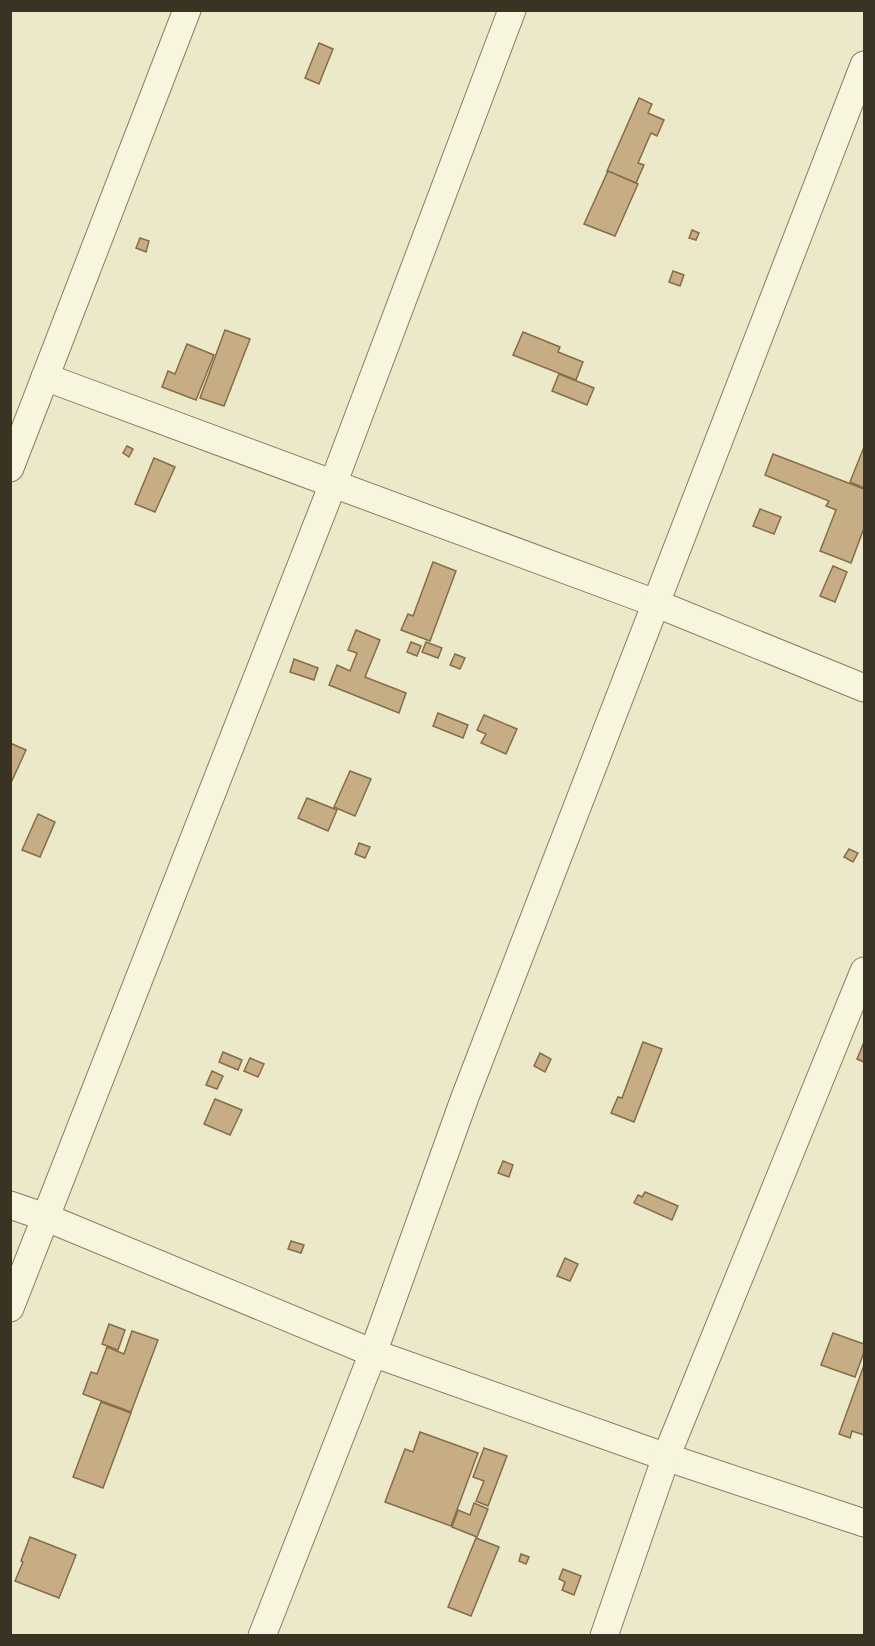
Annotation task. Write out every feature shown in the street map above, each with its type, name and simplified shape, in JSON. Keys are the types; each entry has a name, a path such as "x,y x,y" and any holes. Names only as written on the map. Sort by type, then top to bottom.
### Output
{"street":[{"path":"10,468 187,10"},
{"path":"10,1308 333,483 512,10"},
{"path":"262,1635 373,1353 465,1097 864,65"},
{"path":"45,376 655,603 864,688"},
{"path":"604,1635 666,1457 864,971"},
{"path":"10,1205 45,1217 373,1353 666,1457 864,1523"}],"building":[{"path":"319,43 333,49 319,84 305,78"},
{"path":"639,98 652,104 648,113 664,120 657,136 651,133 638,163 644,165 636,183 607,171"},
{"path":"608,171 638,184 615,236 584,224"},
{"path":"692,230 699,233 696,240 689,238"},
{"path":"140,238 149,241 146,252 136,248"},
{"path":"673,271 684,275 680,286 669,282"},
{"path":"225,330 250,339 224,406 200,398"},
{"path":"523,332 560,347 558,352 583,362 576,380 513,355"},
{"path":"187,344 214,355 196,400 162,387 168,371 175,374"},
{"path":"559,374 594,388 587,405 552,391"},
{"path":"127,446 133,449 129,457 123,453"},
{"path":"864,447 864,488 850,482"},
{"path":"773,454 864,489 864,528 851,563 820,551 836,510 826,506 829,501 765,475"},
{"path":"154,458 175,467 155,512 135,504"},
{"path":"760,509 781,517 774,534 753,526"},
{"path":"433,562 456,571 430,641 401,630 408,614 413,616"},
{"path":"833,566 847,572 835,602 820,596"},
{"path":"356,630 380,640 365,677 406,693 399,713 329,685 337,665 350,671 357,653 348,650"},
{"path":"411,642 421,646 417,656 407,652"},
{"path":"426,642 442,648 438,658 422,652"},
{"path":"455,654 465,658 460,669 450,665"},
{"path":"294,659 318,668 314,680 290,672"},
{"path":"438,713 468,725 463,738 433,726"},
{"path":"484,715 517,729 506,754 481,743 486,734 477,730"},
{"path":"10,743 26,750 10,785"},
{"path":"350,771 371,779 355,816 334,807"},
{"path":"307,798 337,810 328,831 298,818"},
{"path":"38,814 55,822 40,857 22,850"},
{"path":"359,843 370,847 365,858 355,854"},
{"path":"849,849 858,853 853,862 844,857"},
{"path":"643,1042 662,1049 634,1122 611,1113 618,1097 622,1098"},
{"path":"864,1042 864,1062 857,1059"},
{"path":"223,1052 242,1060 238,1070 219,1062"},
{"path":"540,1053 551,1059 545,1072 534,1066"},
{"path":"250,1058 264,1064 258,1077 244,1071"},
{"path":"212,1071 223,1076 217,1089 206,1085"},
{"path":"215,1099 242,1110 230,1135 204,1124"},
{"path":"503,1161 513,1165 509,1177 498,1173"},
{"path":"645,1192 678,1206 672,1220 634,1203 638,1195 642,1197"},
{"path":"291,1241 304,1245 301,1253 288,1249"},
{"path":"565,1258 578,1264 570,1281 557,1276"},
{"path":"109,1324 125,1330 118,1350 102,1344"},
{"path":"132,1331 158,1340 131,1412 83,1394 91,1372 97,1374 107,1347 124,1354"},
{"path":"833,1333 864,1344 864,1352 855,1377 821,1365"},
{"path":"864,1365 864,1435 852,1431 850,1438 839,1434"},
{"path":"101,1402 131,1413 103,1488 73,1477"},
{"path":"420,1432 478,1453 451,1526 385,1502 405,1449 413,1452"},
{"path":"484,1448 507,1456 488,1506 476,1501 484,1481 473,1477"},
{"path":"474,1503 488,1509 477,1537 452,1527 458,1510 470,1515"},
{"path":"30,1537 76,1555 59,1598 15,1581"},
{"path":"476,1538 499,1547 471,1616 448,1607"},
{"path":"521,1554 529,1557 526,1564 519,1561"},
{"path":"563,1569 581,1576 574,1595 562,1590 565,1582 559,1579"}]}
